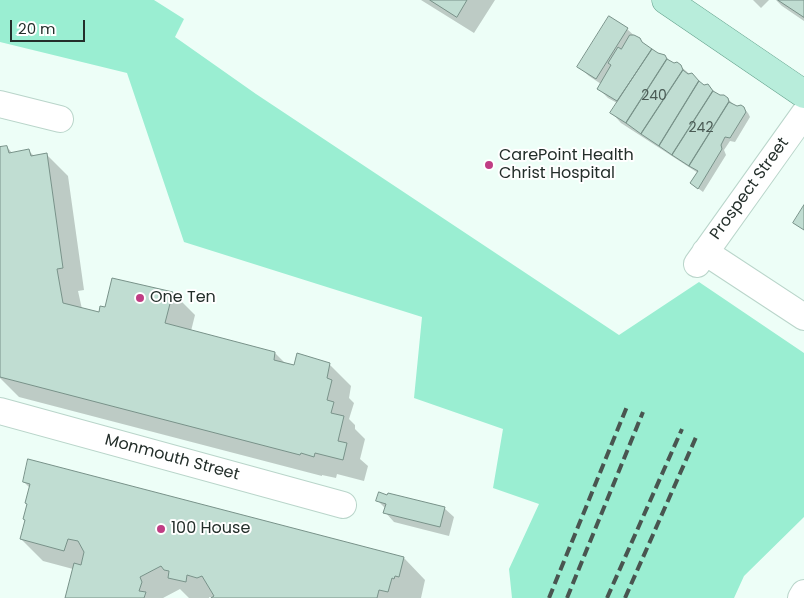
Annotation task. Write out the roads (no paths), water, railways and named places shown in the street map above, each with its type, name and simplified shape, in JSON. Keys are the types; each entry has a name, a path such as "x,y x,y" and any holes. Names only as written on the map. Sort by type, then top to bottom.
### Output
{"main road":[{"path":"666,0 804,94"}],"street":[{"path":"0,104 60,119"},
{"name":"Prospect Street","path":"804,114 701,258 804,317"},
{"name":"Monmouth Street","path":"0,411 344,505"},
{"path":"801,598 804,593"}],"railway":[{"path":"549,598 628,404"},
{"path":"567,598 643,412"},
{"path":"607,598 682,429"},
{"path":"625,598 697,435"}],"place":[{"name":"CarePoint Health Christ Hospital","path":"489,165"},
{"name":"One Ten","path":"140,298"},
{"name":"100 House","path":"161,529"}]}
